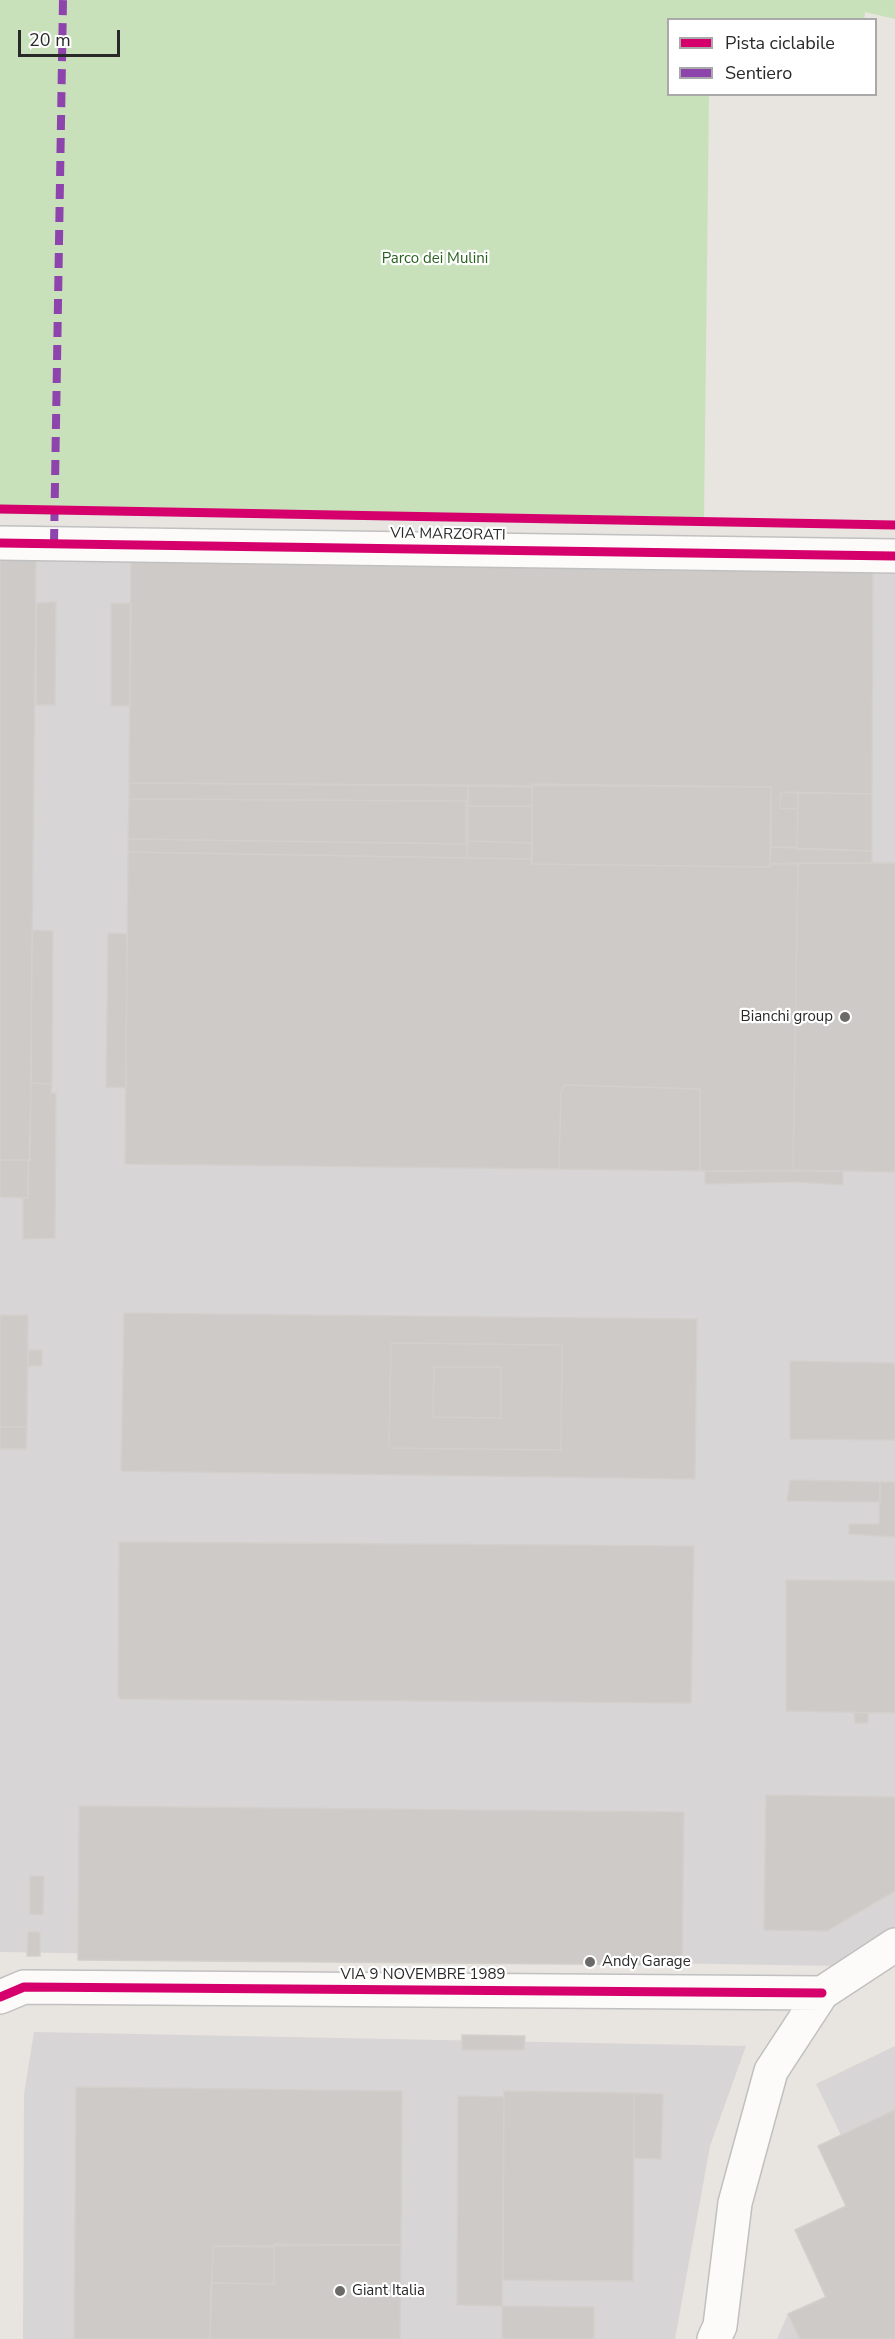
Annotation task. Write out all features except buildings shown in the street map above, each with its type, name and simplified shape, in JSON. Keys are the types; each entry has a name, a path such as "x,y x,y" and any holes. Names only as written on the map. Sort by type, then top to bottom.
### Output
{"street":[{"name":"VIA MARZORATI","path":"0,543 895,556"},
{"path":"714,2339 720,2326 735,2204 771,2071 822,1993 895,1945"},
{"name":"VIA 9 NOVEMBRE 1989","path":"12,1992 822,1993"}],"shaded area":[{"path":"0,550 895,562 895,1930 838,1966 0,1952"},
{"path":"34,2032 746,2046 710,2146 675,2339 23,2339 24,2094"},
{"path":"895,2046 895,2339 777,2339 788,2314 825,2297 795,2230 846,2206 818,2146 841,2135 816,2084"}],"green space":[{"name":"Parco dei Mulini","path":"0,0 895,0 895,19 865,12 864,18 667,18 667,96 709,96 704,522 0,514"}],"marked path":[{"path":"54,544 63,0"}],"cycle path":[{"path":"0,509 895,525"},
{"path":"0,543 895,556"},
{"path":"0,1997 24,1987 822,1993"}],"place":[{"name":"Bianchi group","path":"845,1017"},
{"name":"Andy Garage","path":"590,1962"},
{"name":"Giant Italia","path":"340,2291"}]}
